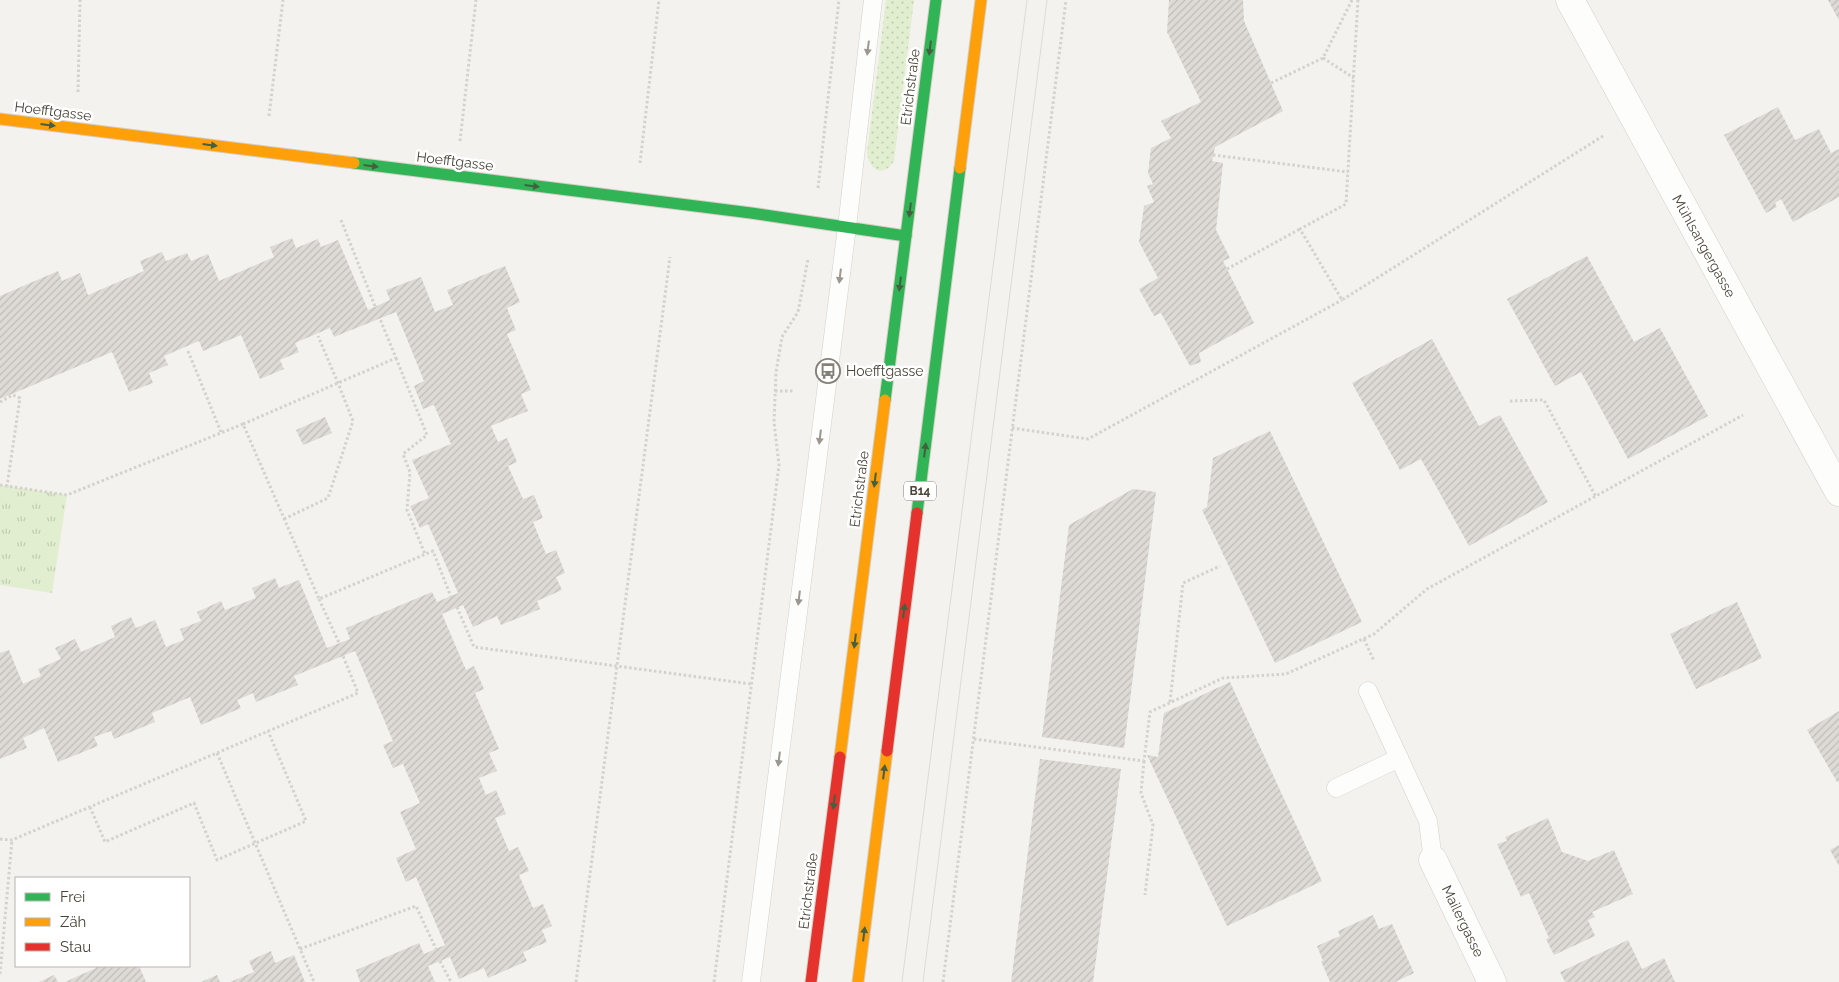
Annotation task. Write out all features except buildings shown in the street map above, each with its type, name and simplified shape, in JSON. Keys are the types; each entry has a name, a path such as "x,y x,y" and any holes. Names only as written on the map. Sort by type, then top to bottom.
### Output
{"main road":[{"name":"Etrichstraße","path":"811,982 936,0"},
{"name":"B14","path":"858,982 981,0"},
{"name":"Hoefftgasse","path":"0,119 751,213 814,224 906,236"}],"street":[{"name":"Mühlsangergasse","path":"1570,0 1836,481"},
{"name":"Mailergasse","path":"1433,860 1492,982"}],"lane":[{"path":"751,982 847,227 873,0"},
{"path":"1368,691 1428,821 1433,860"},
{"path":"1336,788 1399,758"}],"path":[{"path":"78,94 80,0"},
{"path":"269,119 283,0"},
{"path":"460,143 476,0"},
{"path":"639,166 658,0"},
{"path":"714,982 779,465 774,422 776,372 782,336 798,312 814,224 839,0"},
{"path":"943,982 1066,0"},
{"path":"1271,83 1323,58 1352,0"},
{"path":"1227,269 1346,204 1358,0"},
{"path":"1323,58 1354,78"},
{"path":"1012,428 1088,439 1342,300 1634,117"},
{"path":"1213,156 1348,172"},
{"path":"341,220 375,306"},
{"path":"1300,229 1342,300"},
{"path":"576,982 670,257"},
{"path":"380,319 427,435 404,454 410,472 407,510 425,554"},
{"path":"284,519 328,498 353,421 318,336"},
{"path":"188,351 221,432"},
{"path":"0,485 67,496 396,358"},
{"path":"0,402 13,395 20,398 7,486"},
{"path":"1510,401 1544,400 1596,497"},
{"path":"1145,895 1153,825 1141,792 1150,712 1223,678 1286,674 1374,634 1427,589 1743,415"},
{"path":"242,424 339,643"},
{"path":"319,599 432,551 451,596"},
{"path":"1170,702 1183,583 1220,566"},
{"path":"457,607 474,647 751,684"},
{"path":"0,838 12,840 358,693 343,656"},
{"path":"90,807 105,842 194,804 217,860 255,844 306,821 268,731"},
{"path":"974,739 1144,762"},
{"path":"216,753 314,982"},
{"path":"0,974 12,840"},
{"path":"300,949 416,906 436,949"},
{"path":"440,961 451,982"}],"green space":[{"path":"886,0 914,0 894,161 890,166 881,171 874,168 867,153"},
{"path":"0,485 67,495 52,593 0,585"}],"tram line":[{"path":"902,982 1027,0"},
{"path":"923,982 1047,0"}],"traffic: fast":[{"path":"885,400 936,0"},
{"path":"354,163 751,213 906,236"},
{"path":"917,513 960,168"}],"traffic: slow":[{"path":"960,168 981,0"},
{"path":"0,119 354,163"},
{"path":"840,757 885,400"},
{"path":"858,982 887,751"}],"traffic: jam":[{"path":"887,751 917,513"},
{"path":"811,982 840,757"}],"place":[{"name":"Hoefftgasse","path":"828,371"}]}
